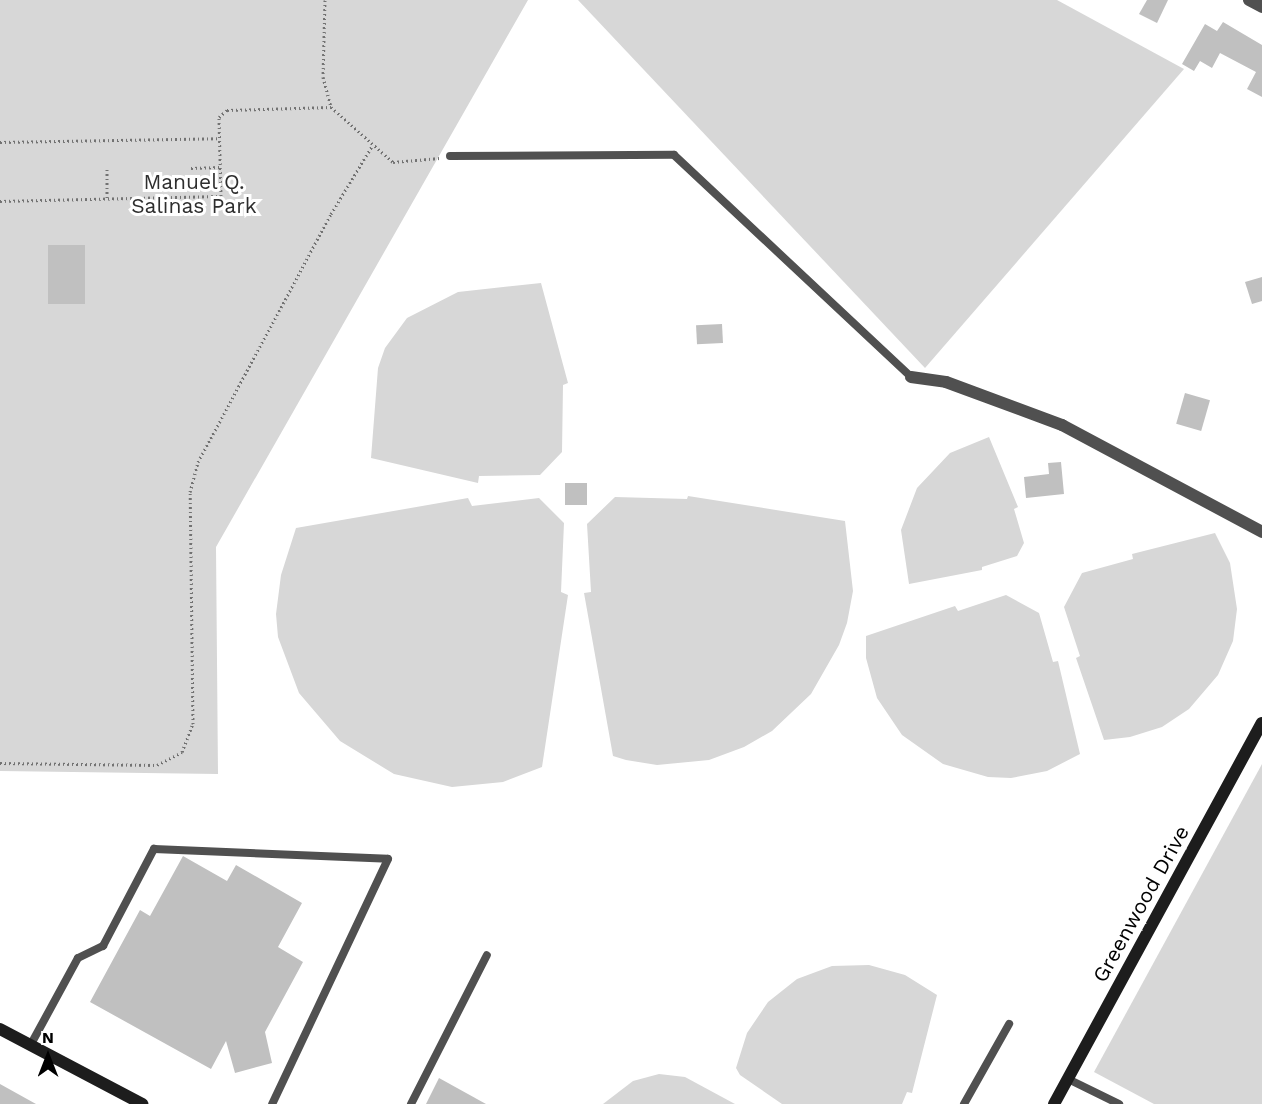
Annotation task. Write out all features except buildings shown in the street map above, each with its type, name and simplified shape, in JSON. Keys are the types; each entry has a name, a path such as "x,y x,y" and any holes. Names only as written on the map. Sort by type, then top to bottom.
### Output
{"main road":[{"name":"Greenwood Drive","path":"1054,1104 1262,723"},
{"path":"0,1029 142,1104"}],"street":[{"path":"1249,0 1262,7"},
{"path":"910,377 946,382 1062,425 1262,531"}],"lane":[{"path":"450,156 674,154 910,377"},
{"path":"30,1046 78,958 103,946 154,849 388,859 272,1104"},
{"path":"411,1104 487,955"},
{"path":"964,1104 1009,1024"},
{"path":"1068,1079 1119,1104"}],"path":[{"path":"325,0 323,77 331,107 372,146 393,162 450,156"},
{"path":"0,201 221,196 219,117 227,110 331,107"},
{"path":"0,142 220,138"},
{"path":"0,763 157,765 182,752 193,724 190,492 198,462 331,214 372,146"},
{"path":"191,168 221,167"},
{"path":"107,169 107,199"}],"green space":[{"name":"Manuel Q. Salinas Park","path":"0,0 528,0 216,547 218,774 0,771"},
{"path":"578,0 1057,0 1184,69 925,368"},
{"path":"541,283 568,383 563,385 562,452 540,475 479,476 478,483 371,458 378,368 385,348 407,318 458,292"},
{"path":"989,437 1018,507 1014,509 1024,543 1017,556 982,567 982,570 909,584 901,530 917,488 950,453"},
{"path":"688,496 845,521 853,591 847,623 839,645 811,694 772,731 744,747 709,760 657,765 626,760 613,756 584,593 591,592 587,524 615,497 687,499"},
{"path":"468,498 472,506 539,498 564,523 561,592 568,595 542,767 503,782 452,787 394,774 340,741 299,693 278,637 276,614 281,575 296,528"},
{"path":"1215,533 1230,563 1237,609 1233,641 1218,675 1189,709 1162,727 1130,737 1104,740 1076,658 1080,656 1064,607 1082,573 1133,559 1132,554"},
{"path":"1006,595 1039,613 1053,662 1058,661 1080,754 1047,771 1011,778 988,777 943,764 902,735 877,698 866,658 866,636 955,606 958,611"},
{"path":"1262,764 1262,1104 1154,1104 1094,1072"},
{"path":"869,965 905,975 937,995 912,1093 907,1092 902,1104 782,1104 740,1075 736,1068 747,1033 768,1002 797,979 832,966"},
{"path":"659,1074 685,1077 735,1104 603,1104 633,1081"}]}
